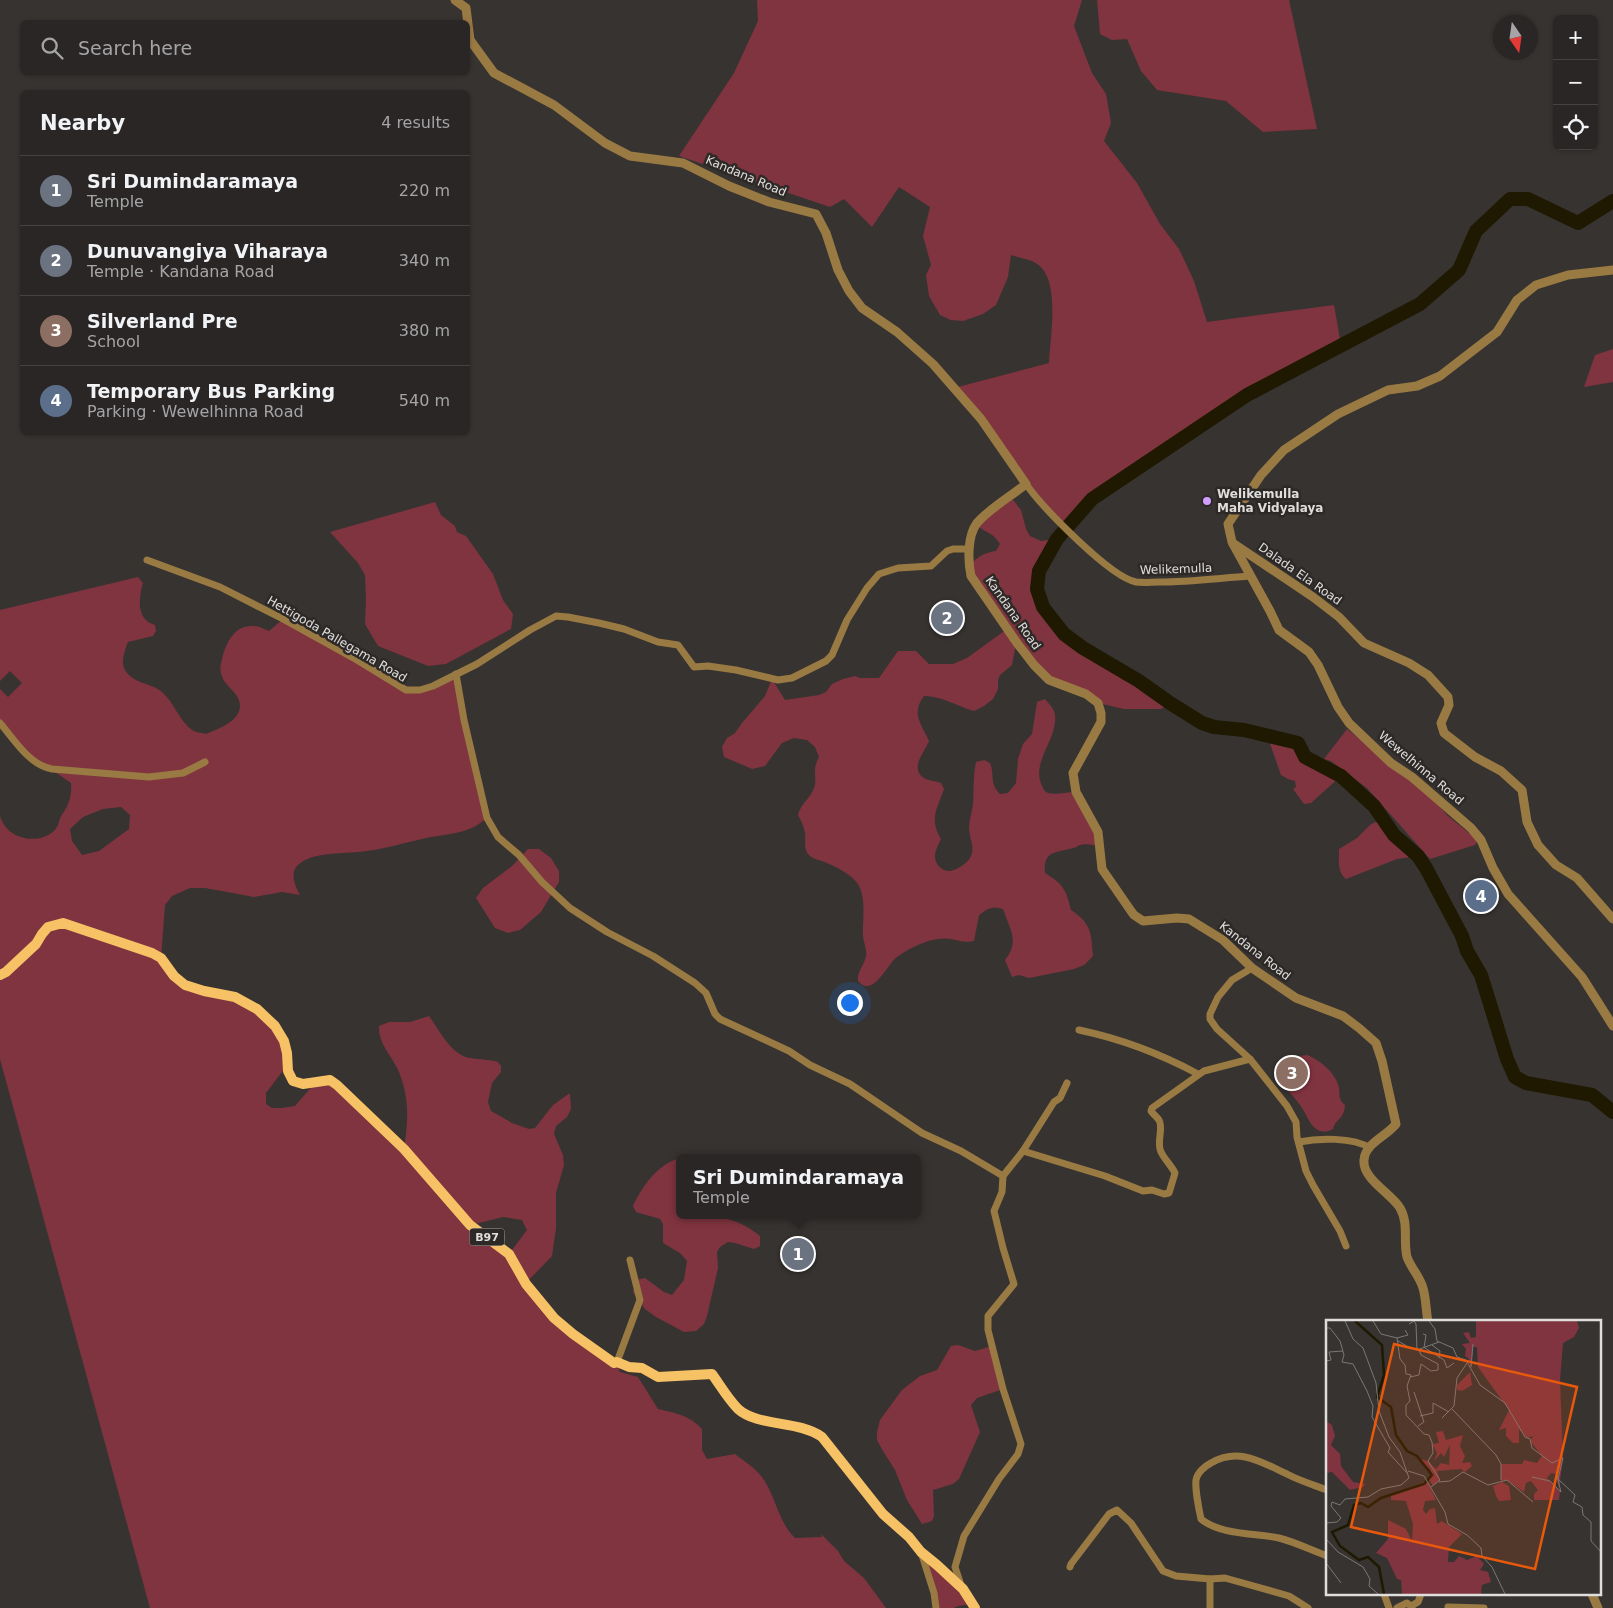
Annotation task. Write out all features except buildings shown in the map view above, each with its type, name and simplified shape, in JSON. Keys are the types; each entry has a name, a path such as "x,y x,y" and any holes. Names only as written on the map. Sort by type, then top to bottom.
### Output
{"main road":[{"name":"B97","path":"0,975 6,972 36,944 48,928 62,923 152,953 161,958 174,976 185,985 235,997 257,1009 275,1026 284,1041 288,1053 288,1071 293,1081 303,1084 330,1080 337,1084 404,1149 470,1225 509,1254 526,1284 554,1318 614,1363 617,1362 629,1367 642,1368 658,1377 712,1374 739,1410 760,1419 813,1430 822,1437 883,1514 962,1589 975,1608"}],"street":[{"name":"Kandana Road","path":"454,0 466,8 468,20"},
{"name":"Kandana Road","path":"470,40 494,73 554,105 604,143 630,156 683,163 730,186 769,202 816,214 826,233 838,270 849,291 862,308 897,332 933,364 981,419 1026,484 976,524 969,549 968,565 971,576 1017,643 1048,680 1086,694 1098,703 1100,722 1073,773 1076,792 1098,832 1102,869 1134,915 1140,920 1188,919 1223,940 1252,968 1296,998 1343,1016 1376,1043 1382,1061 1396,1124 1370,1148"},
{"name":"Wewelhinna Road","path":"1613,270 1568,275 1536,284 1517,300 1497,332 1440,376 1417,386 1388,390 1338,414 1284,450 1260,475 1228,524 1232,542 1279,630 1304,647 1313,657 1338,707 1349,723 1392,763 1412,777 1471,828 1481,840 1493,868 1508,894 1582,977 1613,1026"},
{"name":"Welikemulla","path":"1026,484 1033,495 1083,545 1107,565 1136,582 1170,582 1250,576"},
{"name":"Dalada Ela Road","path":"1232,542 1313,597 1339,617 1364,643 1408,663 1428,675 1448,697 1449,704 1441,723 1444,733 1474,757 1501,771 1522,790 1527,822 1538,845 1556,865 1577,878 1613,919"},
{"name":"Hettigoda Pallegama Road","path":"146,560 220,588 283,619 406,690 420,690 433,686 477,664 530,630 556,616 608,625 658,642 678,645 694,667 708,666 736,670 772,680 785,680 826,661 832,655 847,620 867,588 879,574 898,568 931,566 947,551 969,549"},
{"path":"456,674 464,720 487,818 498,837 519,855 542,882 570,908 607,932 653,956 695,983 706,993 715,1014 720,1019 789,1051 850,1084 922,1133 961,1151 1003,1176"},
{"path":"0,723 19,746 37,763 52,770 149,776 183,773 205,762"},
{"path":"1252,968 1232,980 1218,997 1210,1016 1217,1029 1250,1059 1287,1106 1296,1122 1298,1142 1306,1171 1312,1185 1340,1231 1346,1246"},
{"path":"1079,1030 1114,1038 1157,1054 1198,1074"},
{"path":"1023,1151 1105,1176 1143,1191 1152,1190 1164,1194 1168,1193 1175,1173 1161,1152 1159,1135 1161,1125 1151,1111 1152,1108 1204,1071 1250,1059"},
{"path":"962,1589 955,1567 964,1536 999,1479 1018,1454 1021,1444 1003,1389 988,1330 988,1316 1014,1284 994,1211 1002,1192 1003,1176 1023,1151 1054,1102 1060,1098 1067,1083"},
{"path":"1298,1142 1345,1140 1370,1148 1364,1158 1364,1164 1371,1179 1400,1207 1404,1220 1407,1256 1423,1286 1428,1320"},
{"path":"617,1362 640,1300 630,1260"},
{"path":"1326,1490 1288,1475 1264,1462 1246,1457 1226,1456 1218,1459 1204,1466 1196,1480 1200,1519 1207,1524 1241,1533 1280,1538 1326,1556"},
{"path":"1070,1567 1070,1564 1109,1514 1117,1510 1131,1523 1163,1571 1176,1576 1210,1579 1225,1578 1289,1596 1308,1608"},
{"path":"921,1552 934,1593 936,1608"},
{"path":"1210,1579 1210,1608"},
{"path":"1385,1596 1389,1608"},
{"path":"1397,1608 1407,1603 1412,1607 1418,1602 1420,1596"},
{"path":"1593,1596 1598,1608"},
{"path":"1448,1607 1484,1608"}],"shaded area":[{"path":"757,0 1082,0 1074,26 1092,73 1106,94 1111,123 1104,141 1137,183 1160,224 1179,249 1194,281 1207,322 1334,305 1341,345 1247,395 1092,499 1066,529 1033,495 954,388 1049,363 1052,295 1049,282 1037,264 1011,255 1008,277 996,305 983,314 963,321 951,320 940,315 929,296 926,275 931,265 923,236 930,207 899,187 872,227 844,199 830,207 679,156 734,73 758,21"},
{"path":"1097,0 1289,0 1317,129 1263,132 1226,101 1157,90 1141,71 1127,39 1112,40 1100,34"},
{"path":"1613,349 1613,382 1584,387 1595,355"},
{"path":"1010,496 1021,510 1030,536 1041,541 1057,539 1039,571 1037,589 1043,607 1064,634 1083,648 1139,681 1170,703 1161,709 1124,709 1098,703 1049,680 1016,644 1012,665 1000,675 998,689 993,699 984,706 974,711 943,699 924,696 920,702 918,713 920,724 929,741 919,760 918,770 924,778 941,783 944,789 935,814 935,826 941,839 935,857 939,866 947,871 962,866 972,854 969,825 973,804 976,762 984,760 990,763 994,786 1000,794 1008,793 1016,783 1018,759 1023,744 1032,734 1037,702 1045,699 1052,708 1055,715 1055,724 1041,761 1040,779 1045,792 1058,794 1076,792 1100,846 1082,844 1056,852 1048,856 1045,873 1056,880 1063,888 1071,910 1087,925 1091,935 1093,956 1084,965 1074,969 1029,978 1019,975 1012,977 1005,960 1012,947 1011,929 1003,909 993,908 979,915 974,941 965,942 944,938 930,940 909,949 897,957 874,983 869,986 864,985 858,981 866,954 863,937 861,890 848,874 815,859 807,853 804,828 798,815 815,784 815,767 819,757 815,747 807,740 794,738 782,743 765,766 752,769 724,757 722,747 727,738 735,733 765,696 772,679 785,700 819,695 826,692 832,684 843,679 855,676 860,678 879,678 898,651 916,651 929,664 953,664 967,658 1007,629 969,567 981,556 996,551 1000,544 992,535 976,524"},
{"path":"435,502 441,515 455,526 457,532 466,536 493,574 503,600 513,614 511,629 446,664 428,666 378,646 365,624 365,575 358,563 330,532"},
{"path":"138,577 143,583 140,596 142,615 146,620 155,625 156,631 153,636 128,642 123,659 124,668 132,678 163,693 187,726 192,730 206,734 228,724 239,711 239,701 235,693 222,678 220,666 230,639 242,628 248,626 258,626 269,631 283,619 406,690 420,690 456,674 487,818 474,827 457,833 375,850 312,857 299,864 294,871 295,883 300,895 282,892 254,897 205,888 190,888 172,896 165,905 161,958 185,985 235,997 275,1026 288,1064 266,1093 266,1104 272,1108 295,1106 315,1083 324,1080 404,1149 407,1120 403,1082 383,1045 379,1026 389,1022 410,1022 429,1016 447,1042 463,1056 498,1062 501,1066 501,1072 492,1083 488,1102 491,1111 512,1123 529,1129 535,1128 553,1105 570,1093 571,1109 567,1117 556,1126 554,1134 563,1155 564,1165 556,1193 556,1228 552,1256 526,1283 554,1318 617,1362 620,1372 638,1377 658,1409 676,1413 697,1424 702,1429 702,1450 707,1459 735,1454 756,1471 767,1484 789,1532 795,1538 822,1537 821,1534 838,1551 844,1561 864,1578 886,1608 150,1608 0,1059 0,816 8,829 17,836 31,839 50,834 58,826 66,808 70,796 71,783 52,770 37,763 0,723 0,689 8,697 22,683 10,671 0,681 0,610","holes":["121,807 130,815 129,829 99,851 82,855 72,841 70,829 83,817 103,809","503,1217 522,1220 527,1230 509,1254 471,1225"]},
{"path":"1347,729 1421,786 1448,816 1474,837 1477,842 1475,845 1430,859 1367,788 1331,761 1324,759"},
{"path":"1267,735 1298,743 1305,757 1341,776 1311,803 1304,804 1293,789 1296,787 1295,781 1281,775"},
{"path":"1383,818 1394,835 1418,856 1397,859 1346,879 1340,869 1339,849 1357,838 1370,825"},
{"path":"528,849 539,849 551,858 559,871 559,882 541,912 520,930 508,933 495,928 476,898 483,888 512,866"},
{"path":"1307,1055 1317,1060 1331,1072 1337,1082 1340,1099 1345,1105 1342,1116 1333,1129 1321,1131 1316,1129 1297,1101 1277,1078 1300,1056"},
{"path":"676,1159 676,1219 726,1219 741,1224 760,1236 760,1246 754,1249 728,1242 720,1247 717,1252 718,1268 707,1316 704,1324 696,1331 684,1332 656,1317 645,1309 633,1292 636,1280 645,1278 664,1292 672,1295 684,1280 687,1261 680,1253 663,1243 663,1224 660,1219 636,1212 633,1206 651,1178 669,1162"},
{"path":"958,1345 975,1351 992,1346 1003,1389 977,1398 971,1405 980,1432 959,1479 953,1484 933,1490 934,1516 932,1521 922,1524 907,1500 895,1470 877,1440 877,1432 880,1420 902,1390 920,1376 937,1370 951,1346"},
{"path":"921,1552 972,1604 954,1608 936,1608"}],"waterway":[{"path":"1613,201 1578,223 1528,199 1510,199 1476,231 1459,270 1420,304 1247,395 1092,499 1057,539 1039,571 1037,589 1043,607 1064,634 1202,723 1214,727 1244,730 1298,743 1305,757 1341,776 1374,806 1394,835 1418,856 1426,868 1481,975 1507,1059 1515,1077 1526,1083 1592,1095 1613,1112"}],"place":[{"name":"Welikemulla Maha Vidyalaya","path":"1207,501"},
{"name":"Dunuvangiya Viharaya","path":"947,618"},
{"name":"Temporary Bus Parking","path":"1481,896"},
{"name":"Silverland Pre","path":"1292,1073"},
{"name":"Sri Dumindaramaya","path":"798,1254"}]}
